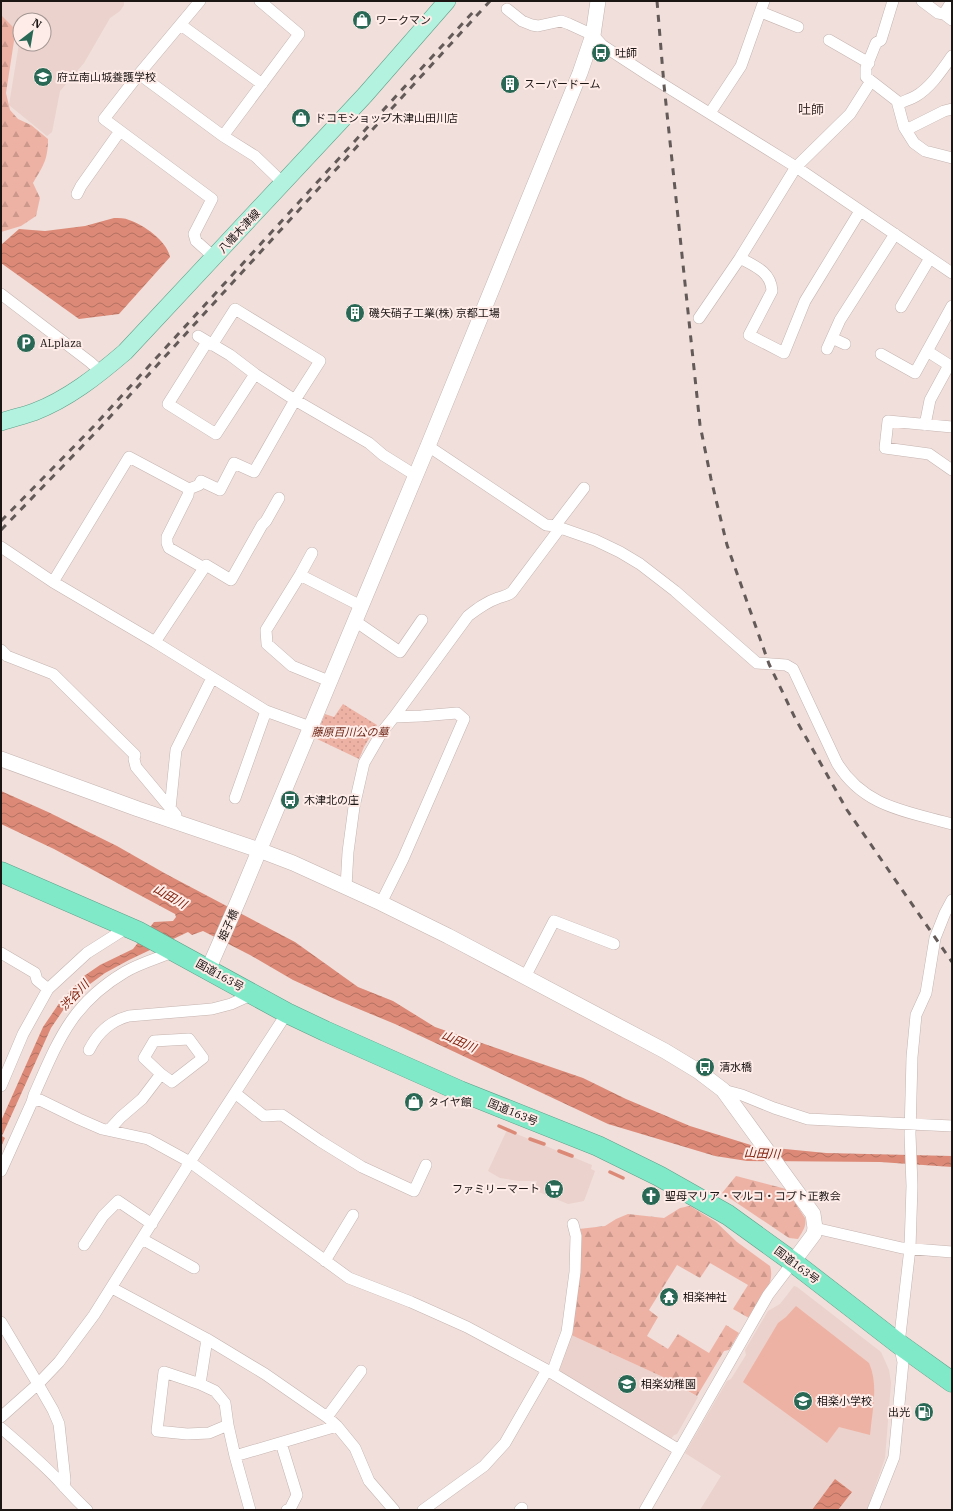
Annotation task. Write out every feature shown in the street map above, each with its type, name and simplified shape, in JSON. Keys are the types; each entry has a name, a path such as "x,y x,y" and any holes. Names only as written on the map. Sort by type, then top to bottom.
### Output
{"highway":[{"name":"国道163号","path":"1,872 133,929 287,1013 325,1032 460,1091 598,1146 639,1166 728,1215 793,1262 899,1344 952,1382"}],"main road":[{"name":"八幡木津線","path":"1,422 34,412 72,392 101,372 125,352 365,95 447,1"}],"street":[{"path":"200,1 139,74 104,119 212,200 194,234 196,241 214,257"},
{"path":"223,136 299,34 260,1"},
{"name":"姫子橋","path":"208,970 428,446 577,79 593,35 598,1"},
{"path":"710,113 741,66 764,1"},
{"path":"893,1 881,40 876,43 866,72 866,77 894,98 898,104 906,130 919,148 952,158"},
{"path":"922,1 938,13 948,17 952,1"},
{"path":"507,8 522,21 532,25 538,26 560,21 593,35 602,44 648,75 796,167 951,271"},
{"path":"761,12 798,27"},
{"path":"181,25 262,84"},
{"path":"829,40 869,63"},
{"path":"898,104 916,96 924,90 952,56"},
{"path":"139,74 223,136 255,156 283,183"},
{"path":"699,318 740,258 796,167 850,114 871,81"},
{"path":"906,130 944,111 952,109"},
{"path":"78,194 81,186 120,131"},
{"path":"740,258 760,268 770,280 772,285 772,291 749,335 784,353 805,301 860,211"},
{"path":"827,349 840,320 895,234"},
{"path":"901,307 930,258"},
{"path":"2,295 84,357 101,372"},
{"path":"881,354 915,373 952,306"},
{"path":"204,568 169,548 167,542 167,537 190,489 199,485 201,481 220,490 234,463 254,472 295,400 320,361 235,309 206,341 168,404 216,434 254,374"},
{"path":"832,338 845,344"},
{"path":"206,341 230,355 254,374 295,400 369,443 382,455 415,476"},
{"path":"925,425 930,400 949,365 927,351"},
{"path":"952,427 888,421 885,448 929,454 952,470"},
{"path":"428,446 546,525 557,527 595,540 640,564 675,591 757,663 786,665 793,669 837,763 853,785 874,800 952,824"},
{"path":"52,582 129,457 190,489"},
{"path":"346,887 348,852 354,807 364,763 382,732 468,616 482,605 499,597 509,595 512,592 584,488"},
{"path":"155,642 206,565 231,580 279,498"},
{"path":"1,547 52,582 155,642 266,711 310,727"},
{"path":"312,553 266,630 267,644 292,666 329,681"},
{"path":"300,575 361,606"},
{"path":"355,621 400,652 422,620"},
{"path":"1,650 7,656 53,674 135,755 134,759 136,766 173,815"},
{"path":"173,815 176,750 212,678"},
{"path":"235,798 266,711"},
{"path":"381,903 464,719 460,714 453,712 421,716 394,717"},
{"path":"1,759 138,809 173,815 293,863 381,903 448,936 665,1051 698,1071 723,1090 813,1214 815,1228 814,1234 768,1295 644,1510"},
{"path":"873,1510 894,1457 903,1362 899,1344 910,1248 912,1186 912,1057 916,1015 926,993 935,938 952,900"},
{"path":"525,977 554,921 614,944"},
{"path":"1,1086 23,1034 48,989 87,953 133,929"},
{"path":"1,1171 59,1038 81,1006 102,987 126,971 174,950"},
{"path":"1,953 34,973 37,980 48,989"},
{"path":"89,1050 98,1034 109,1024 119,1019 129,1016 212,1009 231,1004 253,994"},
{"path":"1,1417 38,1384 59,1362 112,1288 190,1162 287,1013"},
{"path":"189,1039 204,1058 172,1082 161,1074 144,1058 154,1041 189,1039"},
{"path":"109,1130 121,1117 142,1099 161,1074"},
{"path":"723,1090 808,1119 911,1129 952,1126"},
{"path":"235,1093 264,1116 282,1115 362,1167 414,1191 426,1165"},
{"path":"32,1102 40,1100 78,1119 109,1130 148,1139 190,1162 349,1278 411,1302 467,1327 550,1372 679,1450"},
{"path":"84,1245 103,1216 118,1201 152,1224"},
{"path":"325,1261 352,1215"},
{"path":"423,1510 484,1466 505,1443 550,1372 567,1332 575,1272 576,1236 573,1224"},
{"path":"815,1228 902,1248 952,1252"},
{"path":"142,1239 194,1268"},
{"path":"112,1288 207,1339 265,1374 327,1417 337,1426 355,1448 369,1481 394,1510"},
{"path":"1,1322 53,1410 59,1424 65,1480 64,1487"},
{"path":"200,1384 207,1339"},
{"path":"228,1425 209,1433 187,1434 157,1431 164,1372 200,1384 215,1391 225,1403 235,1456 250,1510"},
{"path":"327,1417 361,1372"},
{"path":"235,1456 337,1426"},
{"path":"1,1428 23,1446 88,1510"},
{"path":"281,1443 296,1495 290,1509 287,1510"}],"shaded area":[{"name":"府立南山城養護学校","path":"1,1 124,1 124,5 120,11 110,18 84,63 60,91 52,132 47,136 9,105 18,52 52,52 52,12 12,12 12,32 1,23"},
{"path":"507,1130 592,1165 591,1169 595,1171 584,1201 568,1204 534,1190 537,1181 519,1181 500,1178 488,1171"},
{"name":"相楽小学校","path":"794,1286 881,1352 889,1370 891,1383 885,1458 867,1510 700,1510 721,1476 685,1453 727,1381 731,1379 746,1355 745,1350 768,1311 780,1304"},
{"name":"相楽幼稚園","path":"569,1334 663,1377 698,1397 677,1434 671,1439 561,1373 558,1367"}],"green space":[{"path":"1,15 12,26 12,52 6,93 10,110 18,119 31,125 48,139 47,152 44,162 33,183 40,198 36,216 21,226 1,232"},
{"name":"藤原百川公の墓","path":"343,704 377,725 359,759 315,738 325,714 334,717"},
{"path":"736,1176 786,1189 805,1218 805,1226 798,1239 789,1238 722,1193"},
{"name":"相楽神社","path":"690,1206 716,1222 737,1242 770,1266 771,1273 771,1280 765,1294 749,1318 733,1309 748,1285 710,1263 700,1278 677,1265 649,1310 658,1317 647,1336 668,1349 678,1334 709,1353 726,1325 739,1333 729,1350 724,1351 697,1396 663,1377 569,1334 579,1229 605,1226 628,1214 664,1218 680,1208"},
{"path":"796,1306 869,1363 874,1381 870,1435 839,1427 827,1443 743,1382 778,1323"}],"water":[{"path":"114,218 122,218 135,222 154,234 164,245 170,257 119,314 79,319 1,263 1,245 19,229 45,231 85,226"},
{"path":"1,791 117,846 166,874 295,942 358,987 393,1001 435,1027 583,1078 626,1099 690,1126 754,1146 826,1153 952,1156 952,1167 880,1162 747,1161 715,1156 608,1124 395,1024 293,980 250,955 203,931 192,935 188,932 105,973 90,984 68,1007 66,1006 51,1028 2,1136 5,1138 1,1147 1,1121 43,1027 60,1002 84,976 100,965 133,949 154,922 173,921 176,917 175,914 54,849 1,824"},
{"path":"835,1479 852,1492 838,1510 812,1510"}],"waterway":[{"path":"499,1126 515,1133"},
{"path":"530,1139 544,1144"},
{"path":"559,1151 572,1156"},
{"path":"610,1172 623,1178"}],"railway":[{"path":"1,530 97,431 490,1"},
{"path":"657,1 664,85 700,425 727,545 769,664 795,718 847,810 952,962"},
{"path":"1,521 94,426 474,11"}],"place":[{"name":"ワークマン","path":"362,20"},
{"name":"吐師","path":"601,53"},
{"name":"府立南山城養護学校","path":"43,77"},
{"name":"スーパードーム","path":"510,84"},
{"name":"ドコモショップ木津山田川店","path":"301,118"},
{"name":"磯矢硝子工業(株) 京都工場","path":"355,313"},
{"name":"ALplaza","path":"26,343"},
{"name":"木津北の庄","path":"290,800"},
{"name":"清水橋","path":"705,1067"},
{"name":"タイヤ館","path":"414,1102"},
{"name":"ファミリーマート","path":"554,1189"},
{"name":"聖母マリア・マルコ・コプト正教会","path":"651,1196"},
{"name":"相楽神社","path":"669,1297"},
{"name":"相楽幼稚園","path":"627,1384"},
{"name":"相楽小学校","path":"803,1401"},
{"name":"出光","path":"924,1412"}],"district":[{"name":"吐師","path":"811,109"}],"water label":[{"name":"山田川","path":"170,896"},
{"name":"渋谷川","path":"74,995"},
{"name":"山田川","path":"459,1041"},
{"name":"山田川","path":"762,1153"}]}
